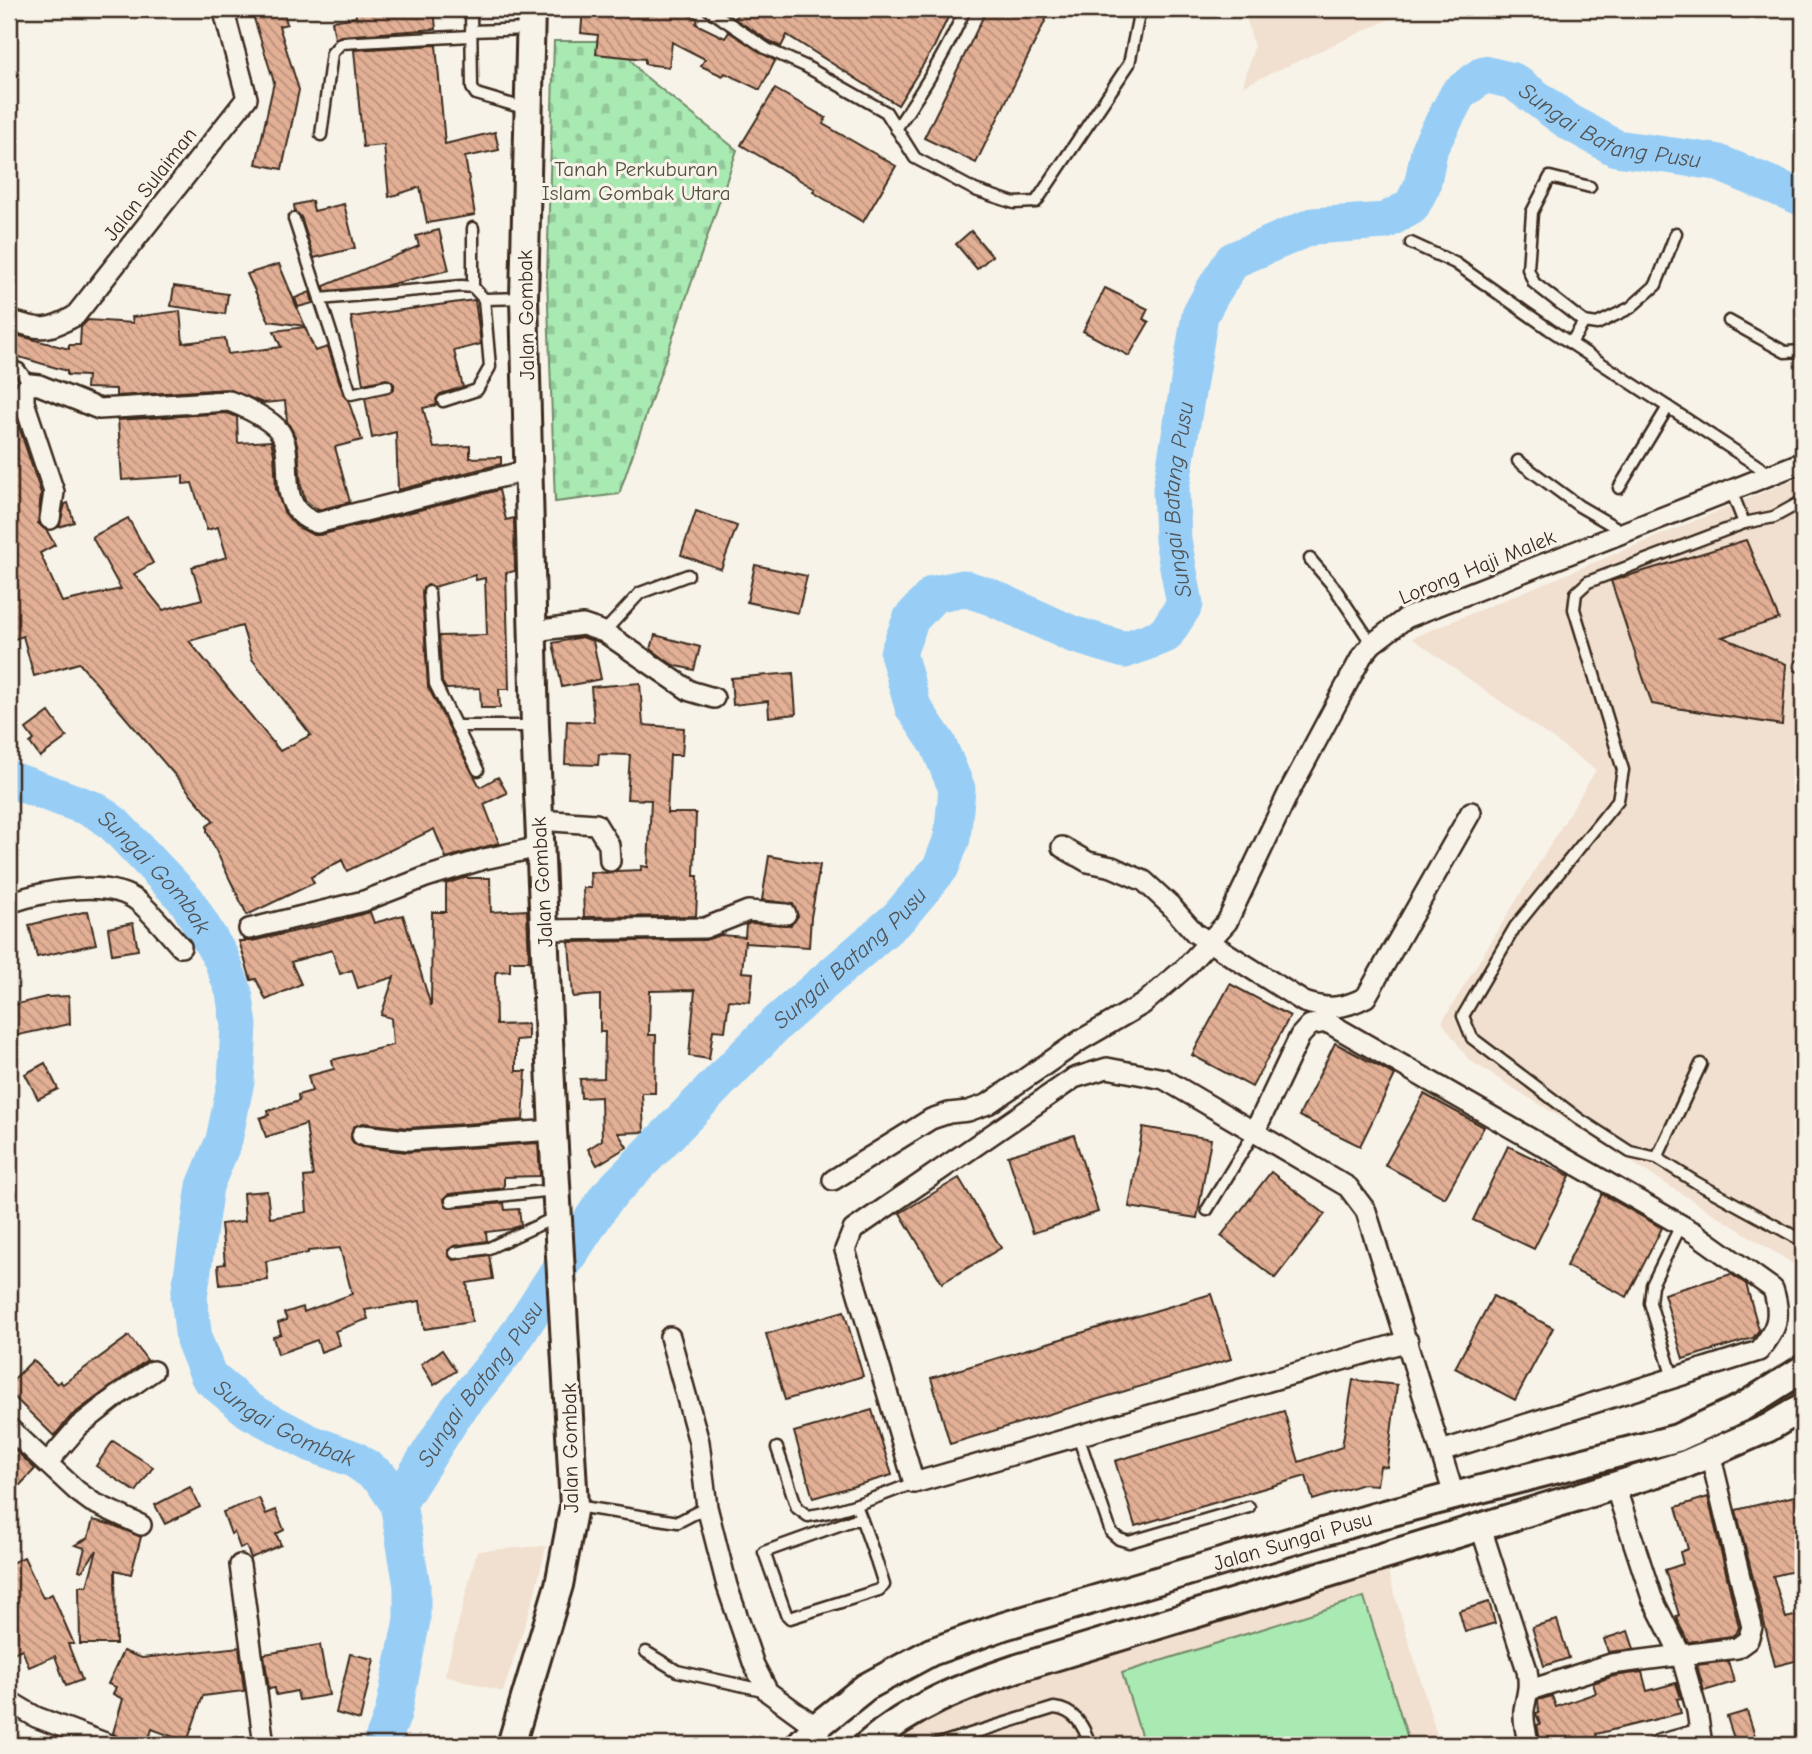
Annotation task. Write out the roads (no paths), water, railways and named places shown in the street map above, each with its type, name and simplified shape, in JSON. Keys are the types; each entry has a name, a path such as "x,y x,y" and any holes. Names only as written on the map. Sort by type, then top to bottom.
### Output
{"main road":[{"name":"Jalan Gombak","path":"511,1745 559,1585 574,1506 553,1130 535,726 524,298 531,19"},
{"name":"Jalan Sungai Pusu","path":"807,1736 866,1687 931,1652 1018,1622 1454,1495 1677,1437 1741,1408 1803,1369"},
{"name":"Jalan Sungai Pusu","path":"867,1745 891,1724 955,1690 1479,1525 1686,1464 1768,1427 1803,1407"}],"street":[{"name":"Jalan Sulaiman","path":"9,320 32,327 54,327 75,316 247,98 225,9"},
{"path":"50,519 54,492 24,402 24,391 30,384 39,385 99,409 229,401 244,406 279,430 285,442 290,495 300,515 317,523 529,470"},
{"name":"Lorong Haji Malek","path":"833,1180 931,1119 988,1104 1082,1040 1143,1004 1186,967 1227,922 1288,794 1362,656 1372,644 1406,618 1771,474 1802,465"},
{"path":"533,631 583,625 604,632 690,691 714,698"},
{"path":"1062,847 1088,862 1112,867 1144,881 1195,933 1304,1002 1324,1009 1352,1004 1366,997 1471,812"},
{"path":"539,820 596,824 608,845 610,861"},
{"path":"248,929 364,901 426,877 484,859 540,847"},
{"path":"9,903 87,887 118,890 140,902 181,947"},
{"path":"544,930 705,928 748,911 786,914"},
{"path":"1254,1133 1300,1036 1310,1025 1327,1022 1681,1225 1773,1289 1778,1319 1771,1336 1759,1351 1441,1451"},
{"path":"1408,1341 914,1483 845,1250 853,1230 1074,1078 1107,1068 1164,1079 1348,1187 1366,1211 1408,1341 1454,1495"},
{"path":"362,1135 408,1140 553,1130"},
{"path":"670,1337 699,1442 707,1507 727,1586 754,1665 768,1692 807,1736"},
{"path":"47,1462 79,1426 153,1371"},
{"path":"9,1428 92,1502 141,1525"},
{"path":"1530,1690 1611,1664 1737,1648 1748,1640 1752,1627 1710,1453"},
{"path":"1615,1486 1652,1598 1681,1655 1697,1711 1701,1740 1659,1745"},
{"path":"1479,1525 1521,1650 1530,1690 1524,1711 1529,1745"},
{"path":"240,1566 264,1745"},
{"path":"9,1701 36,1717 110,1745"}],"lane":[{"path":"471,9 472,88 476,94 527,109"},
{"path":"708,9 766,49 805,65 886,112 915,158 963,184 1014,203 1036,202 1129,64 1140,9"},
{"path":"896,129 941,59 965,9"},
{"path":"321,135 332,52 341,43 471,33 531,19"},
{"path":"1590,187 1550,177 1532,212 1528,269 1534,282 1584,322 1597,324 1630,308 1656,285 1676,233"},
{"path":"294,219 351,394 387,386"},
{"path":"443,401 477,390 490,366 484,299 473,287 473,228"},
{"path":"1411,243 1455,263 1571,343 1771,474"},
{"path":"320,299 440,287 473,287"},
{"path":"484,299 524,298"},
{"path":"1729,321 1785,352 1803,351"},
{"path":"1571,343 1584,322"},
{"path":"9,366 19,369 30,384"},
{"path":"1619,488 1668,407"},
{"path":"1518,461 1579,506 1624,532"},
{"path":"1731,490 1744,523"},
{"path":"1803,501 1774,517 1744,523 1588,582 1576,593 1574,609 1623,770 1618,800 1515,927 1463,1016 1472,1038 1579,1119 1630,1152 1657,1158 1803,1241"},
{"path":"1310,559 1334,586 1372,644"},
{"path":"604,632 640,593 688,575"},
{"path":"429,592 435,684 478,770"},
{"path":"456,726 535,726"},
{"path":"1657,1158 1701,1065"},
{"path":"1207,1210 1254,1133"},
{"path":"451,1200 558,1212"},
{"path":"455,1254 489,1248 558,1212"},
{"path":"1673,1378 1650,1303 1652,1285 1681,1225"},
{"path":"1078,1436 1111,1532 1119,1539 1129,1542 1249,1507"},
{"path":"777,1448 797,1508 808,1516 856,1505 914,1483"},
{"path":"856,1505 862,1520 884,1585 878,1590 790,1618 786,1614 764,1552 853,1520 862,1520"},
{"path":"574,1506 678,1522 707,1507"},
{"path":"646,1652 677,1671 768,1692"},
{"path":"935,1745 1054,1708 1065,1709 1078,1720 1090,1745"}],"waterway":[{"name":"Sungai Batang Pusu","path":"398,1503 455,1413 509,1347 606,1198 777,1023 899,917 941,867 952,838 957,789 938,744 913,707 898,653 911,619 934,594 964,588 991,597 1072,634 1125,650 1165,635 1185,604 1173,540 1171,489 1200,315 1233,260 1313,226 1385,221 1411,207 1422,186 1430,147 1458,94 1484,74 1513,81 1569,122 1616,148 1716,162 1803,198"},
{"name":"Sungai Gombak","path":"9,779 95,810 114,824 187,901 221,958 234,992 239,1025 236,1081 224,1140 205,1186 189,1297 194,1340 209,1377 250,1411 310,1443 354,1459 381,1478 398,1503 412,1586 412,1620 393,1714 381,1745"}],"park label":[{"name":"Tanah Perkuburan Islam Gombak Utara","path":"636,181"}]}
